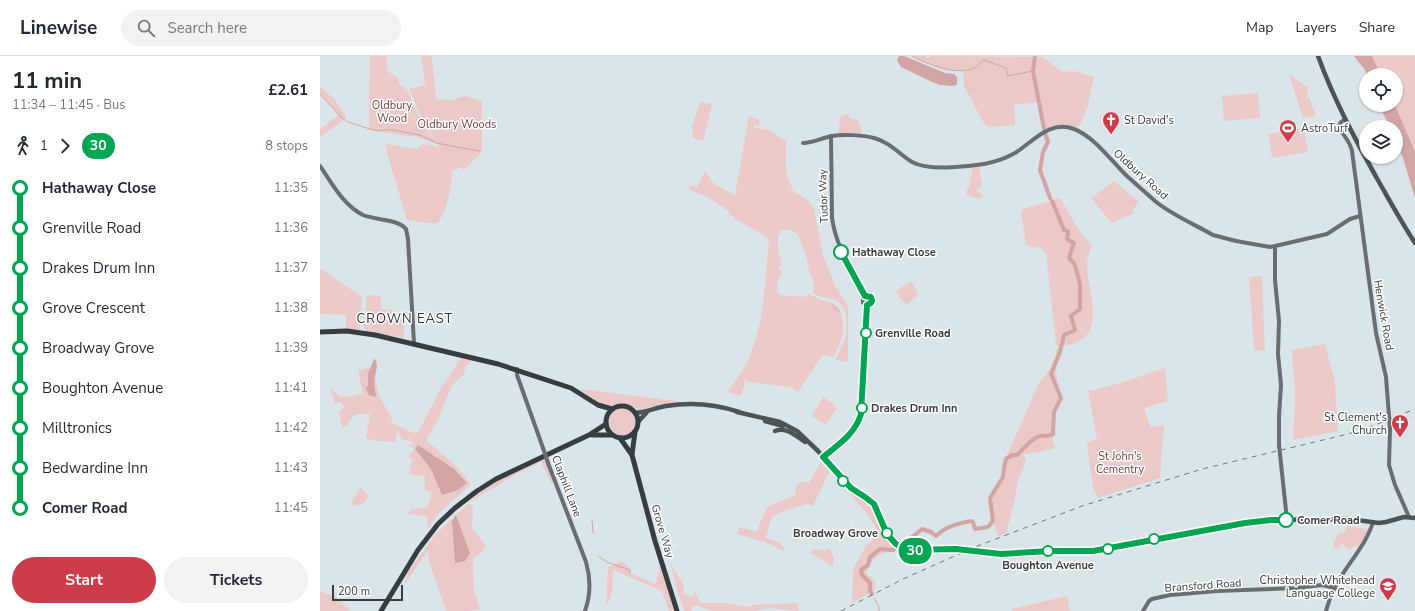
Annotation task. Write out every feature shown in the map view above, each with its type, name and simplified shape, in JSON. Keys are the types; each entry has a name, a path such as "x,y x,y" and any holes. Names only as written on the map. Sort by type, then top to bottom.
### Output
{"highway":[{"path":"320,332 336,331 361,333 517,369 571,388 605,408 612,409 622,406 632,409 635,413 638,422 635,432 628,437 620,438 604,434 589,435"},
{"path":"598,405 603,413 607,428 612,435"},
{"path":"381,611 418,550 438,524 455,508 496,479 589,435 606,422 612,409"},
{"name":"Grove Way","path":"632,455 635,432"},
{"name":"Grove Way","path":"620,438 632,455 655,541 677,611"}],"main road":[{"path":"1318,56 1339,108 1399,219 1415,243"},
{"path":"635,413 647,412 666,406 696,404 715,405 737,412 780,422 796,431 803,437 851,488 874,504 887,534 901,548 910,551 956,549 1001,554 1050,551 1093,551 1245,523 1271,520 1349,519 1386,522 1399,518 1415,518"},
{"path":"638,422 647,412"},
{"path":"775,431 779,429 785,430 815,448"}],"street":[{"name":"Henwick Road","path":"1345,119 1339,126 1341,132 1350,144 1376,333 1386,377 1390,429 1389,465 1395,485 1409,517"},
{"name":"Oldbury Road","path":"803,143 841,135 873,137 892,146 916,164 930,167 945,167 974,165 1006,158 1039,134 1049,129 1068,127 1082,133 1092,141 1128,177 1163,207 1213,235 1248,244 1270,247 1327,234 1350,219 1360,216"},
{"name":"Tudor Way","path":"823,457 850,434 858,424 861,414 867,305 871,303 872,299 869,296 865,296 841,251 834,230 832,218 831,136"},
{"path":"320,166 341,196 355,210 370,218 400,224 406,229 408,239 414,344"},
{"path":"1275,246 1275,280 1279,321 1278,354 1281,385 1279,416 1280,454 1287,520"},
{"name":"Tudor Way","path":"865,296 863,298 863,303 867,305"},
{"name":"Claphill Lane","path":"517,369 517,375 548,463 586,562 590,580 589,597 585,611"},
{"path":"1326,611 1334,588 1371,530 1373,522"},
{"path":"1318,586 1324,587 1332,593"},
{"name":"Bransford Road","path":"1143,611 1152,599 1170,595 1318,586 1328,586 1334,588"}],"green space":[{"name":"Oldbury Wood","path":"370,56 387,56 387,71 397,77 400,85 407,89 419,117 437,144 417,137 369,130"},
{"name":"Oldbury Woods","path":"421,56 432,56 436,99 451,100 466,96 482,101 482,152 464,170 460,167 452,171 450,191 444,213 437,223 407,220 387,153 386,144 417,149 423,144 439,147 421,116 409,89 425,85"},
{"path":"926,56 927,58 932,56 1043,57 1062,72 1074,71 1094,77 1087,109 1079,127 1056,125 1044,129 1038,102 1014,105 1015,125 988,127 983,122 964,86 963,70 937,66 913,57"},
{"path":"1372,56 1415,56 1415,152 1403,124 1403,120 1401,120 1398,112 1403,112 1403,68 1378,68"},
{"path":"1289,74 1308,88 1308,94 1306,96 1307,98 1309,97 1316,116 1303,118"},
{"path":"320,86 335,100 347,118 343,118 344,120 320,137 320,129 339,115 320,94"},
{"path":"1258,93 1260,118 1224,121 1222,96"},
{"path":"700,102 712,104 703,141 693,138 692,126"},
{"path":"847,114 851,119 857,119 862,131 861,134 838,133 840,122 839,117"},
{"path":"749,116 760,120 759,126 754,125 754,128 769,130 786,141 786,171 793,191 809,201 814,209 823,255 836,288 848,305 848,362 835,360 843,344 846,332 847,326 844,309 837,301 813,293 814,283 809,272 807,259 798,234 790,230 782,230 778,235 778,248 782,265 778,266 782,271 777,286 778,292 780,295 803,297 809,294 821,300 828,301 837,306 843,323 842,338 833,357 824,355 821,357 798,392 790,387 749,382 745,379 744,387 740,396 727,392 746,364 757,334 761,318 765,286 769,238 735,219 727,210 706,196 689,190 690,185 697,187 705,171 714,184 735,195"},
{"name":"AstroTurf","path":"1304,128 1308,152 1272,158 1268,134"},
{"path":"979,167 982,184 980,188 977,189 977,192 981,193 982,196 980,199 965,195 967,194 967,189 970,186 972,168"},
{"path":"1114,181 1139,202 1132,211 1134,213 1112,223 1091,198"},
{"path":"1060,198 1078,229 1091,245 1087,266 1093,318 1091,328 1085,337 1074,343 1058,346 1056,344 1046,254 1039,248 1026,245 1021,212 1023,209"},
{"path":"320,269 362,297 360,330 346,330 346,315 320,314"},
{"path":"1262,276 1265,350 1254,351 1249,277"},
{"path":"911,281 919,294 907,304 901,300 896,291"},
{"path":"367,295 381,296 381,309 394,310 395,314 410,314 411,322 403,321 404,338 366,331 364,328"},
{"path":"1325,344 1335,382 1338,431 1293,440 1295,398 1292,350"},
{"path":"1063,348 1059,354 1056,366 1057,379 1062,398 1055,413 1055,435 1052,439 1055,448 1035,453 1023,454 1026,460 1018,480 1014,504 1006,533 998,537 990,498 1003,477 1002,468 1040,381 1050,370 1056,354 1056,349"},
{"path":"462,357 473,359 466,366 464,374 452,385 438,420 426,440 457,467 471,484 438,514 428,529 427,516 408,514 411,510 427,507 432,493 425,490 424,475 417,476 409,474 412,460 408,456 415,449 408,446 413,444 412,442 402,439 398,431 395,442 369,439 366,437 369,414 355,414 346,426 342,427 339,412 345,407 340,402 335,404 330,387 338,394 345,397 363,393 358,371 371,367 368,376 369,386 376,396 374,383 375,378 379,397 392,417 391,421 413,433 419,431 441,388","holes":["415,449 437,457 442,495 432,470"]},
{"name":"St John's Cementry","path":"1165,368 1168,401 1144,408 1150,427 1164,425 1160,478 1098,498 1093,488 1087,442 1097,439 1088,391 1117,384"},
{"path":"580,389 678,401 671,404 639,409 618,403 610,406 602,405"},
{"path":"823,397 834,404 833,405 837,408 826,425 812,416"},
{"path":"622,409 631,413 635,422 631,431 622,435 613,431 609,422 613,413"},
{"path":"545,458 553,482 551,483 541,462 520,472 470,502 478,494 495,483"},
{"path":"821,462 829,472 813,506 807,504 786,510 773,516 770,522 766,538 779,542 784,548 783,551 770,544 737,534 739,527 757,532 768,506 796,495 797,485 803,481 809,483"},
{"path":"842,484 873,505 886,538 899,550 886,552 875,558 866,573 875,581 875,590 852,603 853,569 865,547 873,540 878,531 868,515"},
{"path":"361,487 369,496 363,504 350,506"},
{"path":"470,502 473,510 472,528 486,546 480,554 473,559 474,591 480,609 469,611 446,611 429,562 428,550 405,584 406,575 434,536"},
{"path":"1347,526 1369,529 1359,547 1352,547 1350,550 1345,547 1345,545 1341,544 1338,549 1333,547 1337,534 1345,532"},
{"path":"830,548 834,558 833,566 810,553 813,549 825,550"},
{"path":"622,561 630,569 630,573 656,584 660,566 675,611 669,611 662,591 613,570 612,591 609,602 606,604 608,567"},
{"path":"671,565 684,585 683,593 693,597 695,591 700,603 726,603 747,607 753,605 798,603 799,611 766,608 755,611 711,611 697,605 691,608 692,611 684,611"},
{"path":"320,591 336,597 350,611 320,611"},
{"path":"1067,596 1070,611 1012,611 1012,609"}],"shaded area":[{"path":"899,56 904,56 945,73 954,74 957,77 957,85 940,85 901,67 897,61"},
{"path":"1354,56 1372,56 1378,68 1363,68"},
{"path":"1382,112 1398,112 1401,120 1386,120"},
{"path":"1403,124 1415,152 1415,198 1403,158"},
{"path":"374,359 376,360 377,366 374,383 376,397 369,395 366,388 368,386 368,374"},
{"path":"418,445 454,469 467,483 458,490 442,495 431,469 415,449"},
{"path":"456,515 470,553 465,561 455,563 452,521"}],"waterway":[{"path":"912,56 941,68 957,71 972,69 984,60 1006,68 1008,76 1033,71"},
{"path":"1035,56 1033,71 1044,129"},
{"path":"320,94 342,118 348,122 381,131 394,130 420,135 437,143 480,151"},
{"path":"1045,133 1048,142 1043,152 1040,170 1050,198"},
{"path":"872,594 870,590 870,583 862,575 861,570 868,565 870,557 880,549 893,550 922,529 931,532 936,536 957,524 971,521 973,522 975,529 988,527 993,521 990,498 1003,477 1006,459 1012,455 1017,455 1037,437 1053,434 1054,412 1061,398 1051,374 1060,352 1064,335 1075,330 1071,316 1080,309 1080,285 1074,263 1069,258 1074,243 1067,239 1068,231 1064,230 1052,201"},
{"path":"832,305 840,313"},
{"path":"592,520 593,533"},
{"path":"598,556 607,562 630,570 630,573"},
{"path":"874,598 879,607 879,611"}],"railway":[{"path":"841,611 903,579 975,547 1082,506 1202,469 1348,434 1415,409"}],"bus line":[{"name":"30","path":"841,252 865,296 867,295 871,297 872,301 869,305 867,305 862,407 858,424 850,434 823,457 851,488 874,504 887,534 901,548 910,551 956,549 996,554 1050,551 1093,551 1245,523 1286,520"}],"place":[{"name":"St David's","path":"1111,135"},
{"name":"AstroTurf","path":"1288,143"},
{"name":"Hathaway Close","path":"841,252"},
{"name":"Grenville Road","path":"866,333"},
{"name":"Drakes Drum Inn","path":"862,408"},
{"name":"St Clement's Church","path":"1400,438"},
{"name":"Comer Road","path":"1286,520"},
{"name":"Broadway Grove","path":"887,533"},
{"name":"Boughton Avenue","path":"1048,551"},
{"name":"Christopher Whitehead Language College","path":"1388,601"}],"district":[{"name":"CROWN EAST","path":"405,318"}]}
